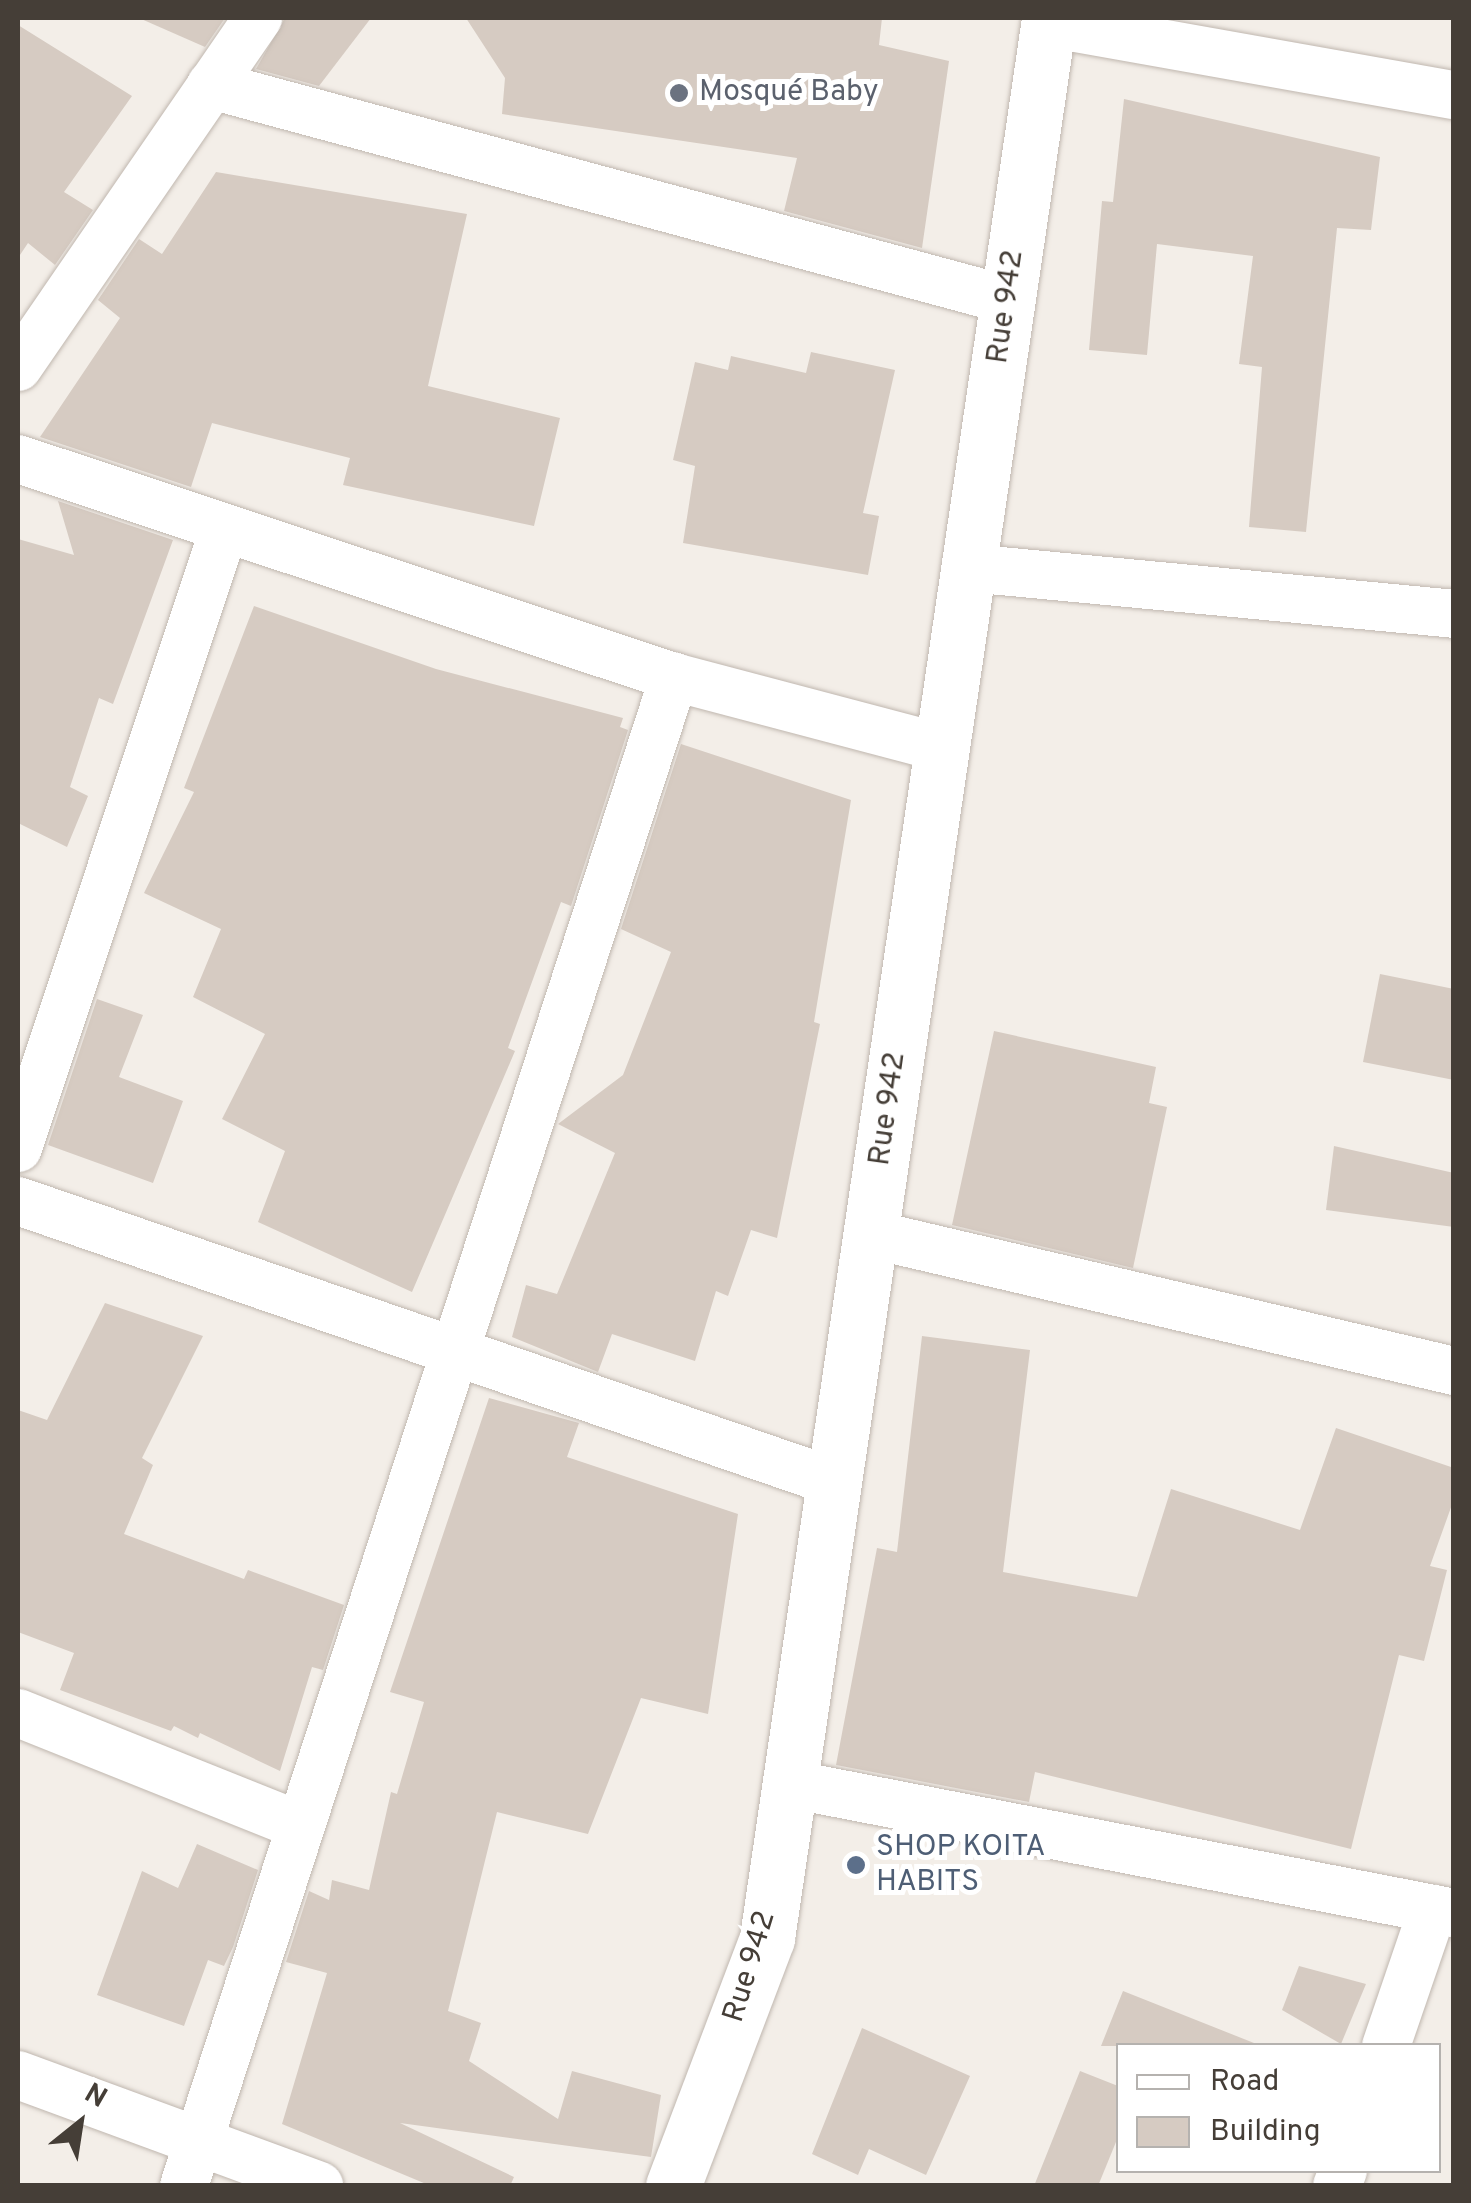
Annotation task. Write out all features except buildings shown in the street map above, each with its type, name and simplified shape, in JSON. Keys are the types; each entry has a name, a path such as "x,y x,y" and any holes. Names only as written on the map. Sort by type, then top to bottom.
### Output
{"street":[{"path":"18,367 258,18"},
{"path":"1048,20 1454,95"},
{"name":"Rue 942","path":"673,2186 767,1938 1048,20"},
{"path":"211,86 1008,300"},
{"path":"18,460 674,677 942,748"},
{"path":"18,1148 224,530"},
{"path":"969,568 1454,614"},
{"path":"190,2165 674,677"},
{"path":"18,1201 834,1482"},
{"path":"870,1234 1454,1371"},
{"path":"18,1712 300,1826"},
{"path":"790,1784 1443,1911 1387,2043"},
{"path":"18,2075 190,2165 319,2186"}],"place":[{"name":"Mosqué Baby","path":"679,93"},
{"name":"SHOP KOITA HABITS","path":"856,1865"}]}
